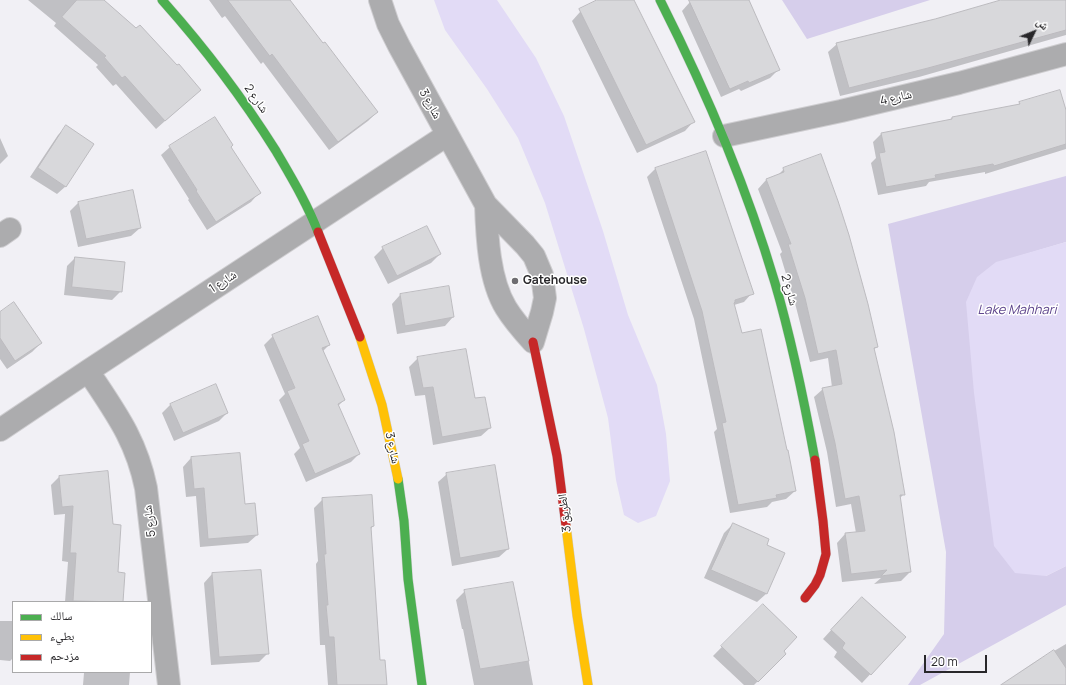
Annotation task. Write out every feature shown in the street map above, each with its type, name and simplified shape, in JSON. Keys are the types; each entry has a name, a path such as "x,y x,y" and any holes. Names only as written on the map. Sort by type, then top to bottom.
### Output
{"street":[{"name":"شارع 2","path":"162,0 189,30 228,80 264,132 291,176 315,223"},
{"name":"شارع 3","path":"380,0 388,24 486,205"},
{"name":"شارع 2","path":"660,0 700,80 724,136 744,189 776,289 799,377 811,435 826,548 825,560 818,582 805,598"},
{"name":"شارع 4","path":"724,136 841,111 959,83 1066,54"},
{"name":"شارع 1","path":"0,430 447,135"},
{"path":"486,205 534,256 542,275 545,298 533,342"},
{"name":"3 الطريق","path":"486,205 487,232 491,264 497,287 505,307 517,325 533,342 544,387 557,456 577,615 588,685"},
{"name":"شارع 3","path":"315,223 365,349 382,405 395,462 404,521 408,579 422,685"},
{"name":"شارع 5","path":"88,371 127,431 139,459 143,473 169,685"}],"shaded area":[{"path":"782,0 930,0 807,39"},
{"path":"1066,176 1066,242 996,263 1046,576 1066,566 1066,605 920,685 908,685 944,634 946,552 888,224"}],"water":[{"path":"434,0 497,0 536,58 564,116 603,231 628,315 657,385 666,434 670,481 656,516 638,523 624,515 616,480 608,418 584,329 545,203 518,138 487,89 445,30"},
{"name":"Lake Mahhari","path":"1066,242 1066,566 1046,576 1015,573 994,546 974,393 966,302 977,277 996,262"}],"building":[{"path":"77,0 104,0 136,28 140,25 177,65 179,64 201,90 165,121 125,76 122,78 104,57 106,56 62,17"},
{"path":"228,0 290,0 323,43 325,42 378,112 338,142 272,54 270,56"},
{"path":"597,0 634,0 695,122 646,145 579,9"},
{"path":"689,0 749,0 780,70 730,89"},
{"path":"1001,0 1066,0 1066,30 849,88 836,43 935,19"},
{"path":"1060,90 1066,110 1066,144 994,166 993,164 935,175 936,178 886,187 879,153 885,152 881,133 1020,104 1019,102"},
{"path":"215,117 233,145 231,147 261,193 216,222 169,146"},
{"path":"66,125 94,144 66,187 38,168"},
{"path":"706,151 754,294 735,300 734,303 742,333 761,329 796,491 776,495 777,498 738,505 722,423 726,422 702,311 655,168"},
{"path":"821,154 849,235 878,347 874,348 894,432 905,495 900,495 911,572 881,576 887,570 851,574 845,533 865,531 859,496 845,499 835,443 822,388 842,384 836,350 818,354 805,298 788,244 791,244 766,179 784,172 783,168"},
{"path":"133,190 141,228 86,239 78,202"},
{"path":"427,226 441,254 397,276 382,247"},
{"path":"75,257 125,262 122,292 72,287"},
{"path":"449,286 454,317 405,326 400,294"},
{"path":"14,302 42,343 15,361 0,338 0,312"},
{"path":"318,316 330,345 322,348 345,400 338,404 360,454 315,474 302,444 309,441 287,391 295,388 272,335"},
{"path":"466,349 475,398 485,397 491,428 442,437 433,387 423,388 417,357"},
{"path":"216,384 228,413 183,433 170,404"},
{"path":"240,453 245,504 255,503 258,535 208,539 204,488 194,489 191,457"},
{"path":"495,465 509,549 460,558 446,473"},
{"path":"108,471 113,524 121,525 118,572 125,573 123,601 73,601 76,553 70,553 73,506 62,507 59,476"},
{"path":"372,495 374,526 371,527 380,660 385,660 387,685 337,685 334,637 329,637 326,605 328,605 322,498"},
{"path":"733,523 769,539 767,545 785,553 767,594 711,570"},
{"path":"261,570 269,654 219,657 212,573"},
{"path":"513,582 529,661 480,669 464,590"},
{"path":"862,597 906,637 871,675 842,648 845,643 831,630"},
{"path":"763,604 797,637 784,651 786,654 758,682 721,646"},
{"path":"1054,650 1066,668 1066,685 1001,685"}],"traffic: fast":[{"path":"162,0 193,36 250,111 276,151 298,190 318,232"},
{"path":"660,0 677,34 724,139 764,246 792,349 815,460"},
{"path":"398,479 404,521 408,579 422,685"}],"traffic: slow":[{"path":"360,337 382,405 398,479"},
{"path":"566,526 577,615 588,685"}],"traffic: jam":[{"path":"318,232 360,337"},
{"path":"533,342 557,456 566,526"},
{"path":"805,598 815,585 820,575 826,554 815,460"}],"place":[{"name":"Gatehouse","path":"515,281"}]}
